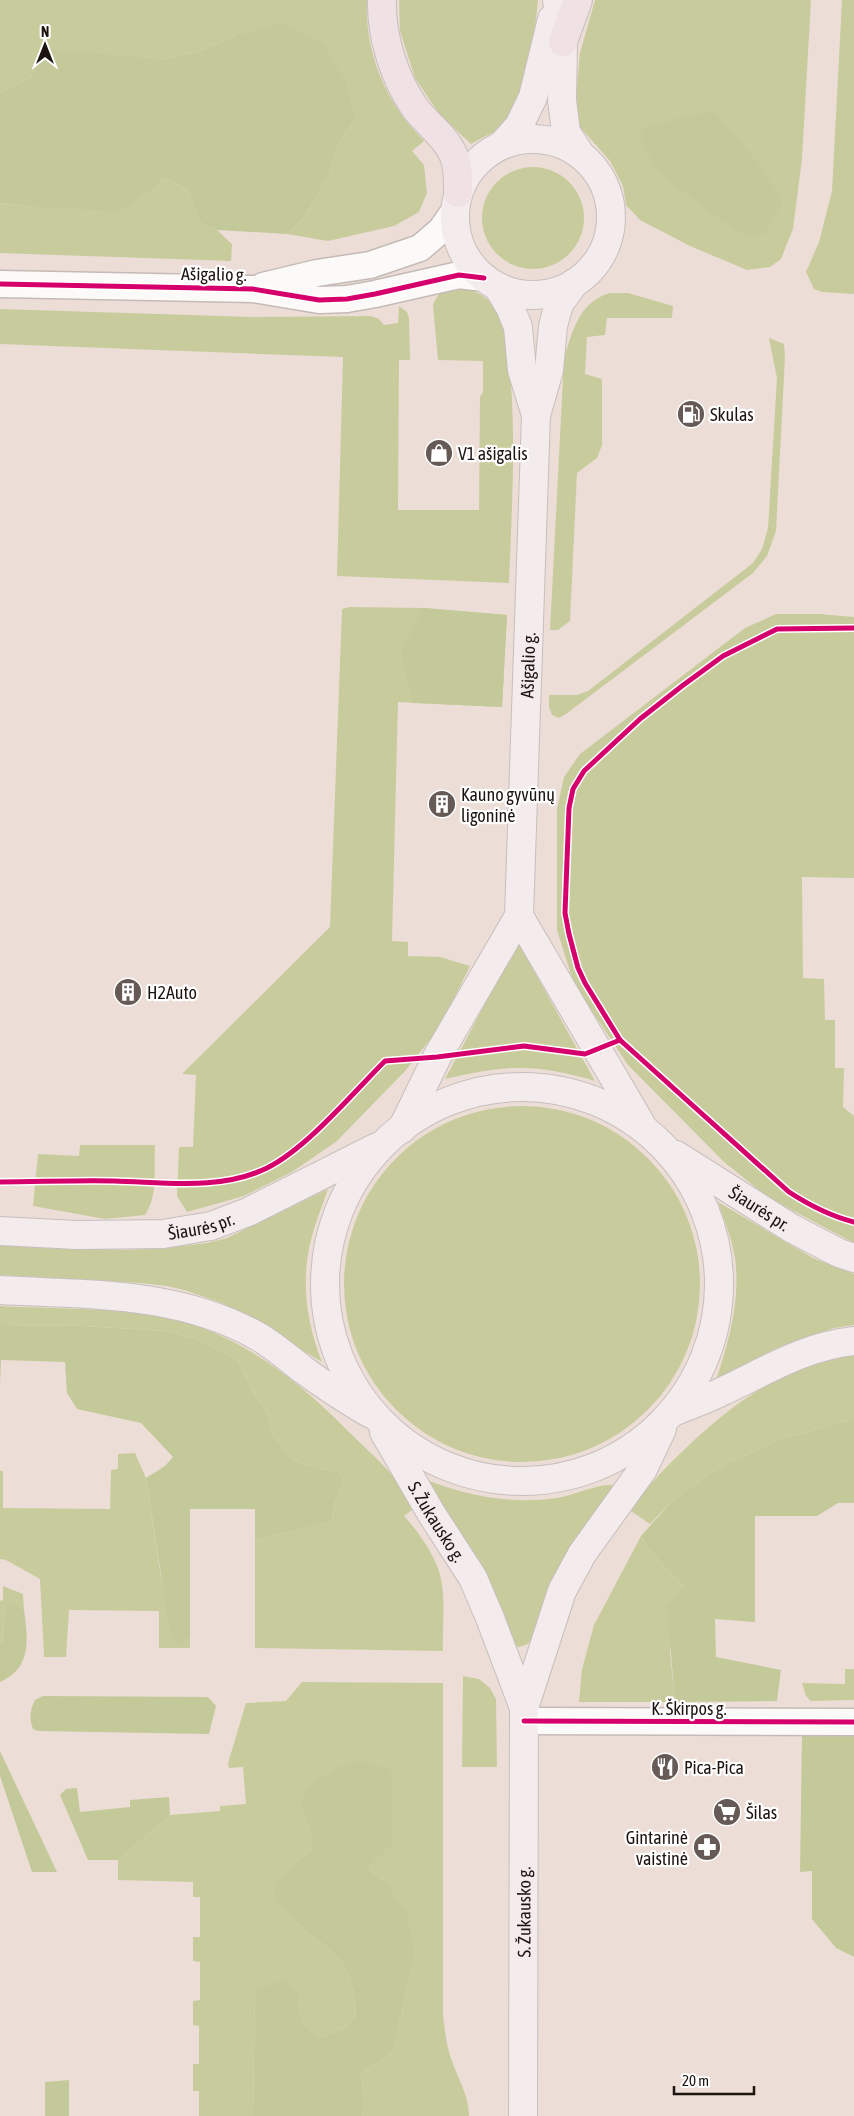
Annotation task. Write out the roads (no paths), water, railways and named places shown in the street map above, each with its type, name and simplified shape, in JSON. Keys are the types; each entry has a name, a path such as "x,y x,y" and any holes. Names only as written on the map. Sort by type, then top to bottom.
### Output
{"highway":[{"path":"382,0 387,45 396,72 415,108 452,152 458,171 456,201"},
{"path":"563,42 578,0"}],"main road":[{"path":"503,144 523,139 542,139 562,144 580,154 591,164 601,178 607,193 611,209 606,245 598,260 586,274 574,283 555,292 536,295 516,293 491,282 471,265 461,248 455,229 456,201 469,172 484,156 503,144 519,126 533,97 556,0"},
{"path":"556,0 563,42 562,100 566,132 580,154"},
{"name":"Ašigalio g.","path":"491,282 510,307 518,327 522,370 536,415"},
{"name":"Ašigalio g.","path":"393,1136 519,916 536,415 549,370 553,326 559,304 574,283"},
{"path":"519,916 645,1130"},
{"path":"0,1290 140,1298 197,1311 225,1320 260,1338 335,1393 375,1417 416,1451 461,1471 504,1481 551,1480 593,1469 631,1450 669,1417 693,1382 708,1349 717,1314 719,1277 714,1241 703,1206 692,1182 669,1150 645,1130 613,1109 579,1095 542,1088 514,1088 468,1095 433,1109 393,1136"},
{"name":"Šiaurės pr.","path":"0,1231 77,1234 163,1234 211,1226 248,1212 393,1136"},
{"name":"S. Žukausko g.","path":"393,1136 363,1168 346,1196 334,1227 327,1259 326,1293 330,1325 340,1357 431,1513 473,1578 490,1618 524,1714"},
{"name":"Šiaurės pr.","path":"669,1150 791,1228 839,1253 854,1258"},
{"path":"669,1417 788,1358 841,1342 854,1341"},
{"name":"S. Žukausko g.","path":"523,2116 524,1714 562,1591 582,1554 643,1469 669,1417"}],"street":[{"name":"Ašigalio g.","path":"253,288 317,273 370,266 420,248 441,230 456,201"},
{"name":"Ašigalio g.","path":"0,284 253,288 319,300 348,299 459,275 491,282"},
{"name":"K. Škirpos g.","path":"524,1714 854,1722"}],"place":[{"name":"Skulas","path":"691,414"},
{"name":"V1 ašigalis","path":"439,453"},
{"name":"Kauno gyvūnų ligoninė","path":"442,804"},
{"name":"H2Auto","path":"128,992"},
{"name":"Pica-Pica","path":"665,1767"},
{"name":"Šilas","path":"727,1812"},
{"name":"Gintarinė vaistinė","path":"707,1847"}]}
